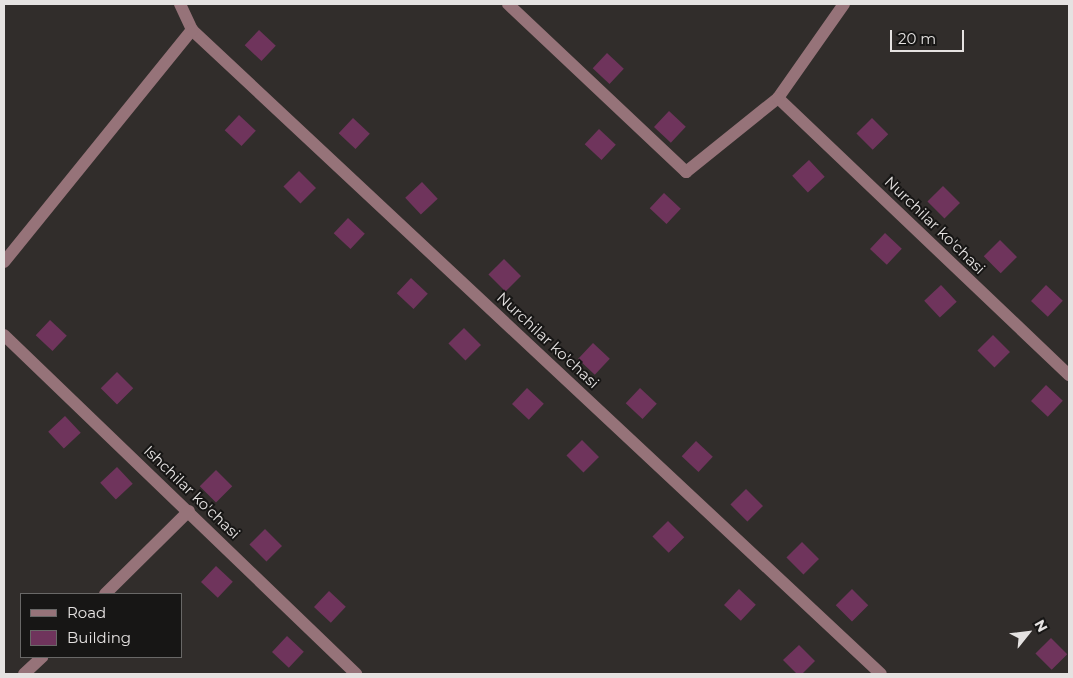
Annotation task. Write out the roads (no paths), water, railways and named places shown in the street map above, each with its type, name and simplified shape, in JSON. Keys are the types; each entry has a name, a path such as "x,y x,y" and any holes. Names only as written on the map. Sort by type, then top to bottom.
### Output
{"street":[{"path":"4,262 192,30 180,4"},
{"path":"508,4 686,172 778,98 844,4"},
{"name":"Nurchilar ko'chasi","path":"192,30 881,674"},
{"name":"Nurchilar ko'chasi","path":"778,98 1069,375"},
{"name":"Ishchilar ko'chasi","path":"4,335 190,511 356,674"},
{"path":"106,593 190,511"},
{"path":"24,674 41,658"}]}
